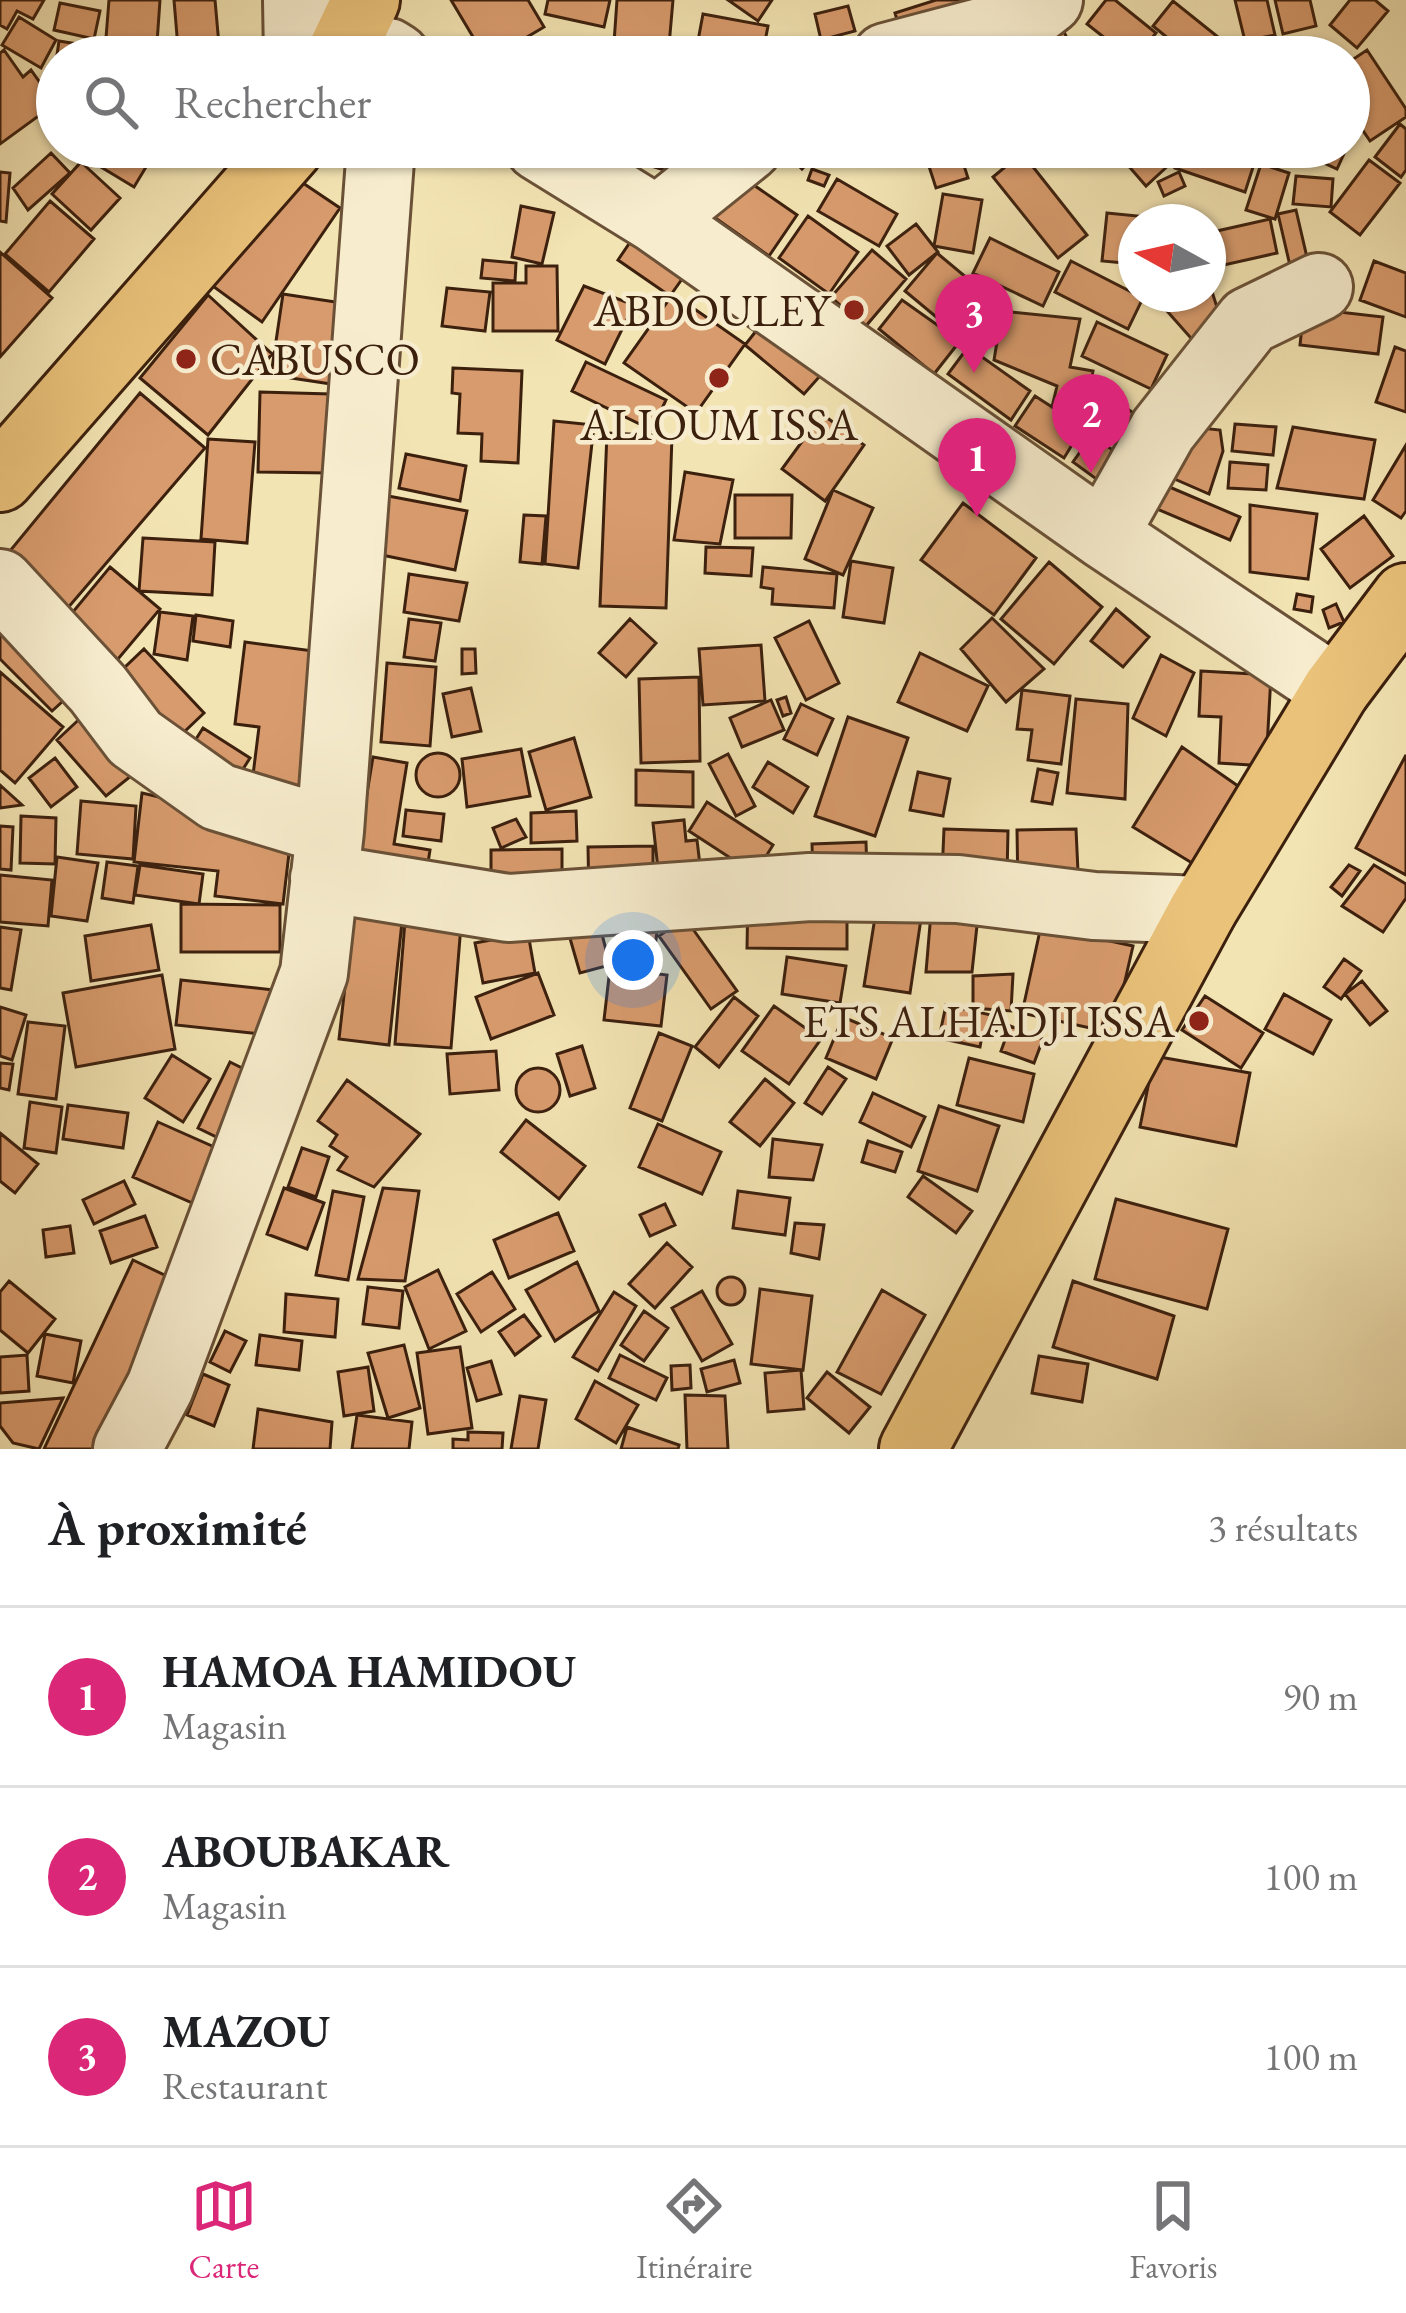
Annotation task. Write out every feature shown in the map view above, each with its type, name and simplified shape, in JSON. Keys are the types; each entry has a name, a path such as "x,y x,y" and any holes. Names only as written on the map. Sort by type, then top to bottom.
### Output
{"main road":[{"path":"0,478 272,168"},
{"path":"913,1449 1203,910 1336,690 1396,629"}],"street":[{"path":"297,0 298,36"},
{"path":"965,36 1022,21 1049,0"},
{"path":"127,1449 160,1387 314,973 379,168"},
{"path":"573,168 657,220 1104,536 1336,690"},
{"path":"657,220 722,168"},
{"path":"1104,536 1163,430 1249,321 1319,287"},
{"path":"0,583 85,673 135,737 218,797 327,855 508,908 810,886 958,890 1094,906 1203,910"}],"building":[{"path":"0,0 44,0 33,19 17,11 7,29 0,25"},
{"path":"109,0 160,0 157,36 106,36"},
{"path":"174,0 215,0 218,36 177,36"},
{"path":"451,0 528,0 544,27 529,36 472,36"},
{"path":"548,0 610,0 604,27 545,14"},
{"path":"617,0 673,0 670,36 614,36"},
{"path":"728,0 772,0 758,21"},
{"path":"936,0 965,0 972,23 928,36 902,36 895,13"},
{"path":"1106,0 1115,0 1156,33 1102,36 1087,24"},
{"path":"1235,0 1267,0 1275,35 1244,36"},
{"path":"1275,0 1310,0 1316,26 1283,34"},
{"path":"1350,0 1375,0 1388,11 1367,36 1343,36 1330,25"},
{"path":"1173,1 1217,36 1165,36 1153,26"},
{"path":"60,3 100,11 95,36 54,30"},
{"path":"848,6 855,31 820,36 815,14"},
{"path":"703,14 768,26 766,36 699,36"},
{"path":"19,17 50,36 36,36 36,65 2,45"},
{"path":"1060,23 1066,36 1030,36"},
{"path":"4,50 23,77 31,70 36,77 36,118 0,144 0,53"},
{"path":"1370,55 1406,109 1406,117 1370,141"},
{"path":"1400,124 1406,129 1406,170 1401,177 1375,157"},
{"path":"1370,161 1400,183 1360,235 1330,212 1363,168 1370,168"},
{"path":"36,167 65,168 70,173 28,210 13,188"},
{"path":"76,168 88,168 120,198 91,230 52,194"},
{"path":"103,168 145,168 134,187"},
{"path":"658,168 686,168 684,176"},
{"path":"930,168 965,168 968,178 936,188"},
{"path":"1004,168 1034,168 1087,235 1058,258 993,177"},
{"path":"1130,168 1166,168 1146,186"},
{"path":"1175,168 1253,168 1245,192"},
{"path":"1260,168 1289,173 1275,219 1246,210"},
{"path":"812,169 829,175 824,186 808,180"},
{"path":"732,170 797,215 769,256 704,210"},
{"path":"0,172 10,173 6,222 0,221"},
{"path":"1179,172 1185,186 1164,196 1158,182"},
{"path":"288,173 340,208 262,322 210,284"},
{"path":"1296,176 1333,179 1331,207 1293,204"},
{"path":"837,179 897,214 879,246 818,211"},
{"path":"943,194 982,200 973,253 934,246"},
{"path":"50,201 94,239 49,292 5,254"},
{"path":"521,206 554,213 542,264 512,257"},
{"path":"1296,210 1309,266 1291,270 1278,214"},
{"path":"1107,213 1118,214 1118,262 1102,261"},
{"path":"808,216 858,252 829,294 779,258"},
{"path":"1270,219 1277,253 1226,265 1226,229"},
{"path":"916,224 938,252 909,275 887,246"},
{"path":"639,229 692,265 670,296 618,260"},
{"path":"990,238 1059,272 1043,306 973,273"},
{"path":"872,250 906,279 865,327 831,297"},
{"path":"0,252 52,298 0,357"},
{"path":"937,253 997,303 965,341 905,291"},
{"path":"483,260 516,263 515,281 481,278"},
{"path":"1071,261 1118,285 1118,312 1136,312 1128,329 1055,292"},
{"path":"1374,261 1406,273 1406,317 1360,300"},
{"path":"526,266 557,266 558,331 493,331 493,283 526,283"},
{"path":"584,286 634,305 605,364 557,340"},
{"path":"447,288 490,292 485,331 442,326"},
{"path":"283,294 342,303 331,384 271,375"},
{"path":"673,294 745,344 696,413 624,363"},
{"path":"208,295 272,354 208,435 140,378"},
{"path":"902,300 960,341 934,374 879,329"},
{"path":"1304,308 1383,317 1378,354 1300,345"},
{"path":"1002,311 1080,319 1070,367 1093,371 1085,413 1052,407 1057,386 994,360"},
{"path":"1168,312 1218,312 1222,323 1197,345"},
{"path":"1097,322 1167,355 1151,389 1082,356"},
{"path":"760,326 820,376 804,394 745,345"},
{"path":"968,347 1030,391 1011,420 948,374"},
{"path":"1395,347 1406,351 1406,412 1376,402"},
{"path":"586,362 666,400 652,430 572,391"},
{"path":"453,368 522,371 518,463 481,461 482,434 458,433 460,394 452,393"},
{"path":"260,392 330,394 329,473 258,472"},
{"path":"140,393 205,448 54,624 0,563"},
{"path":"1035,396 1083,427 1064,458 1015,426"},
{"path":"1129,410 1152,426 1134,453 1111,437"},
{"path":"822,414 864,445 825,501 782,469"},
{"path":"554,421 594,425 578,568 545,564"},
{"path":"1235,424 1276,427 1273,455 1232,451"},
{"path":"1173,425 1220,430 1223,451 1209,494 1154,470"},
{"path":"1293,427 1375,440 1364,499 1277,488"},
{"path":"607,433 672,436 666,608 600,606"},
{"path":"1092,435 1140,470 1121,497 1073,462"},
{"path":"208,439 255,442 247,543 201,539"},
{"path":"1406,445 1406,511 1401,518 1373,500"},
{"path":"406,454 466,466 460,501 399,488"},
{"path":"1230,462 1268,465 1266,490 1228,488"},
{"path":"685,472 733,480 720,544 674,540"},
{"path":"1160,483 1240,517 1230,540 1150,506"},
{"path":"833,490 873,508 843,575 805,559"},
{"path":"383,495 467,511 455,570 372,553"},
{"path":"735,495 792,495 791,538 735,538"},
{"path":"963,503 1036,558 994,615 921,560"},
{"path":"1250,505 1317,514 1308,579 1250,572"},
{"path":"524,515 546,516 542,564 520,562"},
{"path":"1364,516 1393,556 1350,588 1321,549"},
{"path":"143,538 215,542 212,595 139,591"},
{"path":"706,547 753,548 751,576 705,573"},
{"path":"851,561 893,568 884,623 843,617"},
{"path":"1049,562 1102,607 1054,664 1001,619"},
{"path":"110,567 160,609 108,671 58,630"},
{"path":"763,567 837,574 834,608 772,604 773,589 761,587"},
{"path":"409,574 467,583 459,621 404,612"},
{"path":"1297,594 1313,597 1311,612 1294,609"},
{"path":"1336,604 1344,622 1329,628 1323,610"},
{"path":"1116,609 1149,637 1123,667 1091,641"},
{"path":"160,612 193,616 187,660 154,654"},
{"path":"196,615 233,621 230,647 193,641"},
{"path":"20,616 83,683 52,711 0,659 0,635"},
{"path":"992,618 1044,669 1006,702 961,649"},
{"path":"409,619 441,623 435,661 404,657"},
{"path":"630,619 656,643 626,677 599,653"},
{"path":"809,621 839,683 806,700 775,638"},
{"path":"245,642 321,652 302,806 250,799 259,727 235,724"},
{"path":"761,645 765,701 703,705 699,649"},
{"path":"144,649 204,713 164,751 104,687"},
{"path":"462,649 475,649 476,673 462,674"},
{"path":"920,653 988,686 967,731 898,702"},
{"path":"1161,655 1194,673 1166,736 1133,718"},
{"path":"387,663 436,667 430,746 381,742"},
{"path":"1201,671 1271,675 1266,766 1219,763 1221,717 1199,716"},
{"path":"0,672 63,727 15,783 0,770"},
{"path":"699,677 700,761 641,763 639,679"},
{"path":"471,688 481,731 452,737 443,694"},
{"path":"1022,690 1070,696 1061,764 1028,760 1032,730 1017,729"},
{"path":"786,697 791,713 783,716 777,700"},
{"path":"1076,699 1128,704 1125,799 1067,793"},
{"path":"771,700 784,730 742,747 730,718"},
{"path":"801,704 833,719 817,755 784,739"},
{"path":"88,711 141,768 106,796 57,740"},
{"path":"848,717 908,738 875,836 815,816"},
{"path":"203,728 250,758 231,788 184,758"},
{"path":"574,738 591,797 546,810 529,752"},
{"path":"1182,747 1238,786 1192,863 1133,827"},
{"path":"521,749 530,796 467,807 462,759"},
{"path":"438,753 453,760 460,775 453,790 438,797 423,790 416,775 423,760"},
{"path":"728,754 755,806 736,816 709,764"},
{"path":"1406,755 1406,875 1356,848"},
{"path":"373,757 407,763 394,844 430,850 425,882 354,872"},
{"path":"55,758 77,787 51,807 29,778"},
{"path":"768,762 808,787 793,813 753,787"},
{"path":"1038,769 1058,773 1052,804 1032,801"},
{"path":"636,770 693,772 693,807 636,805"},
{"path":"918,772 950,779 943,816 910,810"},
{"path":"0,785 22,805 0,808"},
{"path":"142,793 292,828 283,904 215,896 218,871 134,862"},
{"path":"81,801 136,806 133,859 77,854"},
{"path":"707,802 773,845 755,874 689,831"},
{"path":"406,810 444,814 441,841 403,836"},
{"path":"576,811 577,841 531,843 531,813"},
{"path":"21,816 56,818 55,864 20,863"},
{"path":"516,819 526,837 501,848 493,828"},
{"path":"684,820 686,841 697,840 700,865 661,897 653,823"},
{"path":"0,826 13,827 11,870 0,869"},
{"path":"944,829 1008,831 1007,875 942,874"},
{"path":"1076,829 1079,893 1018,894 1017,830"},
{"path":"866,842 867,873 813,875 812,844"},
{"path":"653,846 653,897 589,898 588,847"},
{"path":"562,849 562,901 491,901 491,850"},
{"path":"57,857 98,863 87,921 51,916"},
{"path":"107,862 138,866 133,903 102,898"},
{"path":"140,865 203,874 199,904 135,895"},
{"path":"1349,865 1360,871 1342,896 1331,887"},
{"path":"1374,865 1406,884 1406,898 1383,932 1342,906"},
{"path":"0,875 52,880 48,926 0,922"},
{"path":"748,894 847,895 847,949 747,948"},
{"path":"932,901 979,907 972,972 926,972"},
{"path":"181,904 280,905 280,952 181,952"},
{"path":"877,905 922,912 910,993 864,986"},
{"path":"406,909 462,913 451,1048 395,1044"},
{"path":"353,916 402,922 389,1045 339,1039"},
{"path":"685,918 737,991 711,1009 659,936"},
{"path":"598,919 610,965 580,973 567,928"},
{"path":"622,920 658,924 653,963 618,959"},
{"path":"151,925 159,970 91,981 85,936"},
{"path":"1041,926 1133,946 1113,1033 1022,1013"},
{"path":"0,927 21,930 11,990 0,988"},
{"path":"528,933 535,973 483,983 475,943"},
{"path":"787,957 846,966 840,1003 782,994"},
{"path":"1344,959 1361,971 1341,999 1324,987"},
{"path":"610,968 667,975 661,1026 604,1020"},
{"path":"538,973 554,1015 491,1039 476,997"},
{"path":"1013,974 1011,1011 973,1008 973,976"},
{"path":"162,975 175,1049 76,1067 63,993"},
{"path":"181,980 274,990 269,1035 176,1025"},
{"path":"1362,981 1387,1011 1370,1025 1345,994"},
{"path":"1284,994 1331,1020 1313,1054 1265,1029"},
{"path":"1205,996 1263,1033 1241,1068 1182,1030"},
{"path":"734,997 758,1016 719,1067 695,1047"},
{"path":"946,1005 1000,1017 994,1039 982,1036 980,1047 939,1038"},
{"path":"774,1006 821,1039 789,1084 742,1051"},
{"path":"0,1007 26,1015 12,1060 0,1056"},
{"path":"843,1017 893,1038 876,1079 826,1058"},
{"path":"28,1022 65,1026 56,1099 18,1094"},
{"path":"1010,1026 1043,1039 1034,1063 1001,1051"},
{"path":"659,1033 692,1046 662,1121 630,1108"},
{"path":"582,1046 595,1088 570,1096 557,1054"},
{"path":"496,1051 499,1090 450,1094 447,1054"},
{"path":"172,1055 210,1079 183,1122 145,1098"},
{"path":"1154,1056 1250,1073 1236,1146 1140,1127"},
{"path":"969,1058 1034,1074 1023,1122 957,1105"},
{"path":"230,1062 266,1080 235,1146 198,1128"},
{"path":"0,1063 13,1064 9,1090 0,1088"},
{"path":"828,1067 846,1079 822,1114 805,1103"},
{"path":"538,1068 554,1074 560,1090 554,1106 538,1112 522,1106 516,1090 522,1074"},
{"path":"765,1079 794,1103 760,1146 730,1122"},
{"path":"347,1080 420,1134 374,1187 338,1170 347,1157 330,1146 337,1135 318,1121"},
{"path":"873,1093 925,1117 911,1147 860,1122"},
{"path":"30,1102 62,1107 56,1153 24,1148"},
{"path":"68,1105 128,1113 123,1148 63,1139"},
{"path":"939,1106 999,1126 977,1191 918,1171"},
{"path":"526,1120 585,1166 559,1199 501,1152"},
{"path":"158,1122 221,1150 197,1205 133,1177"},
{"path":"658,1124 721,1152 702,1194 639,1167"},
{"path":"0,1133 38,1164 15,1193 0,1181"},
{"path":"773,1139 822,1145 813,1180 769,1177"},
{"path":"868,1141 902,1152 895,1172 862,1162"},
{"path":"302,1148 329,1157 316,1197 288,1187"},
{"path":"923,1176 972,1211 956,1233 908,1197"},
{"path":"124,1181 135,1204 94,1224 83,1200"},
{"path":"284,1188 324,1203 307,1249 267,1234"},
{"path":"383,1188 419,1191 405,1281 358,1279"},
{"path":"333,1191 364,1197 348,1280 316,1275"},
{"path":"738,1191 790,1198 785,1235 733,1228"},
{"path":"1116,1199 1228,1229 1207,1309 1095,1279"},
{"path":"665,1204 675,1225 650,1236 640,1215"},
{"path":"558,1213 574,1251 509,1278 494,1240"},
{"path":"145,1216 157,1247 111,1263 100,1231"},
{"path":"795,1223 824,1225 819,1259 791,1253"},
{"path":"70,1226 74,1253 46,1257 43,1230"},
{"path":"667,1243 692,1267 655,1308 629,1284"},
{"path":"133,1260 177,1281 97,1449 44,1449"},
{"path":"577,1262 599,1311 555,1341 526,1290"},
{"path":"438,1270 466,1331 429,1349 405,1287"},
{"path":"492,1272 515,1309 481,1332 457,1294"},
{"path":"731,1277 741,1281 745,1291 741,1301 731,1305 721,1301 717,1291 721,1281"},
{"path":"9,1281 55,1319 28,1353 0,1330 0,1292"},
{"path":"1073,1281 1174,1316 1157,1379 1053,1347"},
{"path":"368,1287 403,1291 399,1328 363,1324"},
{"path":"760,1289 812,1296 803,1370 751,1364"},
{"path":"882,1290 925,1315 881,1394 837,1372"},
{"path":"702,1291 732,1344 702,1361 672,1308"},
{"path":"614,1292 636,1306 598,1371 573,1357"},
{"path":"286,1294 338,1299 335,1337 284,1332"},
{"path":"644,1311 668,1328 644,1361 621,1345"},
{"path":"524,1315 540,1336 515,1355 499,1332"},
{"path":"225,1331 246,1341 230,1372 210,1362"},
{"path":"45,1334 81,1341 73,1383 37,1376"},
{"path":"260,1335 302,1341 299,1370 256,1365"},
{"path":"404,1345 420,1408 388,1418 368,1353"},
{"path":"460,1347 472,1428 428,1434 417,1353"},
{"path":"27,1355 29,1391 0,1393 0,1357"},
{"path":"620,1355 667,1378 656,1400 609,1378"},
{"path":"1039,1356 1088,1364 1082,1402 1032,1393"},
{"path":"734,1360 740,1383 707,1392 701,1369"},
{"path":"491,1361 501,1394 477,1401 467,1368"},
{"path":"690,1365 691,1388 672,1390 671,1366"},
{"path":"368,1367 374,1411 344,1416 338,1372"},
{"path":"801,1370 804,1409 768,1412 765,1373"},
{"path":"827,1372 870,1407 849,1433 807,1398"},
{"path":"203,1374 229,1385 214,1426 187,1415"},
{"path":"595,1381 638,1405 616,1443 576,1419"},
{"path":"685,1395 725,1396 728,1449 687,1449"},
{"path":"520,1396 546,1400 538,1449 511,1449"},
{"path":"63,1398 39,1449 13,1443 0,1426 0,1403"},
{"path":"258,1409 332,1422 330,1449 253,1449"},
{"path":"357,1415 412,1422 409,1449 352,1449"},
{"path":"627,1427 679,1445 678,1449 621,1449"},
{"path":"468,1432 503,1433 502,1449 453,1449 453,1439 468,1440"}],"place":[{"name":"ABDOULEY","path":"854,310"},
{"name":"CABUSCO","path":"186,359"},
{"name":"MAZOU","path":"974,373"},
{"name":"ALIOUM ISSA","path":"719,378"},
{"name":"ABOUBAKAR","path":"1091,473"},
{"name":"HAMOA HAMIDOU","path":"977,517"},
{"name":"ETS ALHADJI ISSA","path":"1199,1021"}]}
